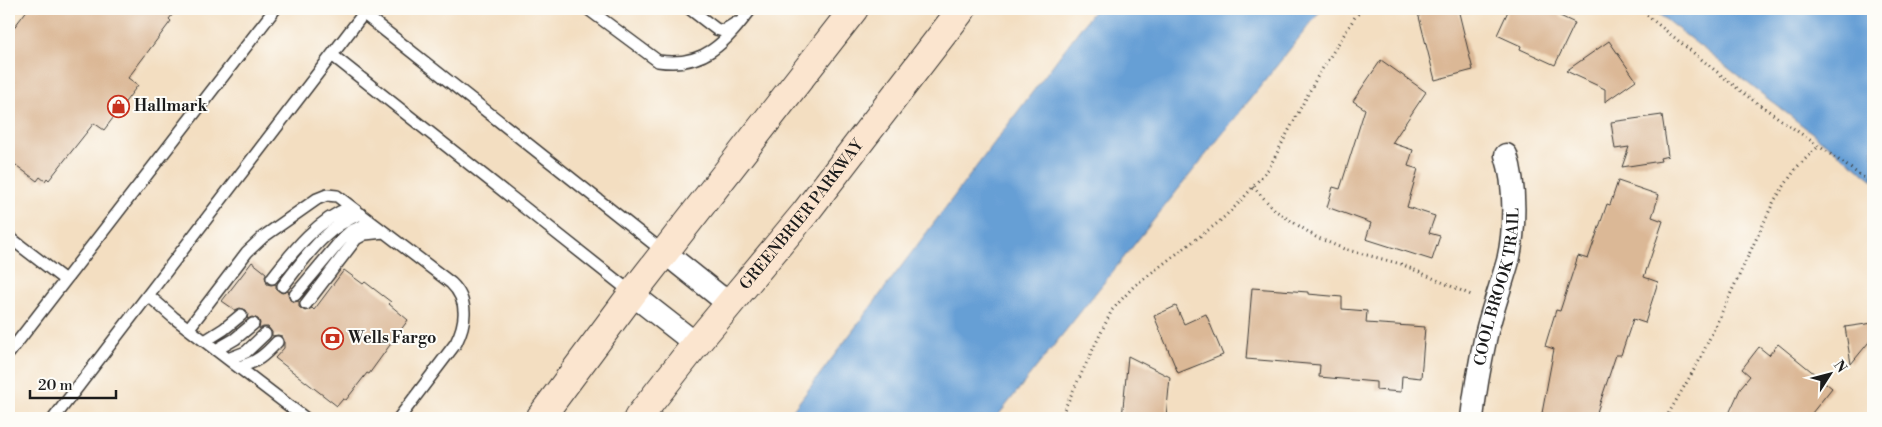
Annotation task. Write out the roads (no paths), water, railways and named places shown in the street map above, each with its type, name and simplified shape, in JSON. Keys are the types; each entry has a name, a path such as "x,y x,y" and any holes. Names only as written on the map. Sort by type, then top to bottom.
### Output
{"main road":[{"path":"540,418 664,252 854,9"},
{"name":"GREENBRIER PARKWAY","path":"638,418 696,344 805,213 962,9"}],"street":[{"name":"COOL BROOK TRAIL","path":"1472,418 1486,334 1508,261 1511,242 1513,203 1509,164 1506,155"},
{"path":"664,252 729,304"},
{"path":"632,294 696,344"}],"lane":[{"path":"9,353 273,9"},
{"path":"588,9 658,61 670,63 682,63 711,52 721,45 747,13"},
{"path":"690,9 716,29 723,31 747,13"},
{"path":"54,418 365,11 664,252"},
{"path":"332,55 632,294"},
{"path":"188,328 247,252 263,237 317,199 327,195 338,196 459,291 463,303 465,316 462,331 456,344 399,418"},
{"path":"272,278 302,242 320,225 332,216 351,207"},
{"path":"283,286 332,229 350,218 361,214"},
{"path":"295,295 351,230 371,222"},
{"path":"306,304 356,239 365,234 384,232"},
{"path":"9,237 65,280"},
{"path":"148,295 228,360 305,418"},
{"path":"205,341 241,315"},
{"path":"216,350 235,340 253,324"},
{"path":"228,360 246,352 265,334"},
{"path":"239,368 255,362 265,355 276,342"}],"water":[{"path":"1095,9 1322,9 996,418 787,418"},
{"path":"1652,9 1873,9 1873,180"}],"place":[{"name":"Hallmark","path":"118,106"},
{"name":"Wells Fargo","path":"332,338"}]}
